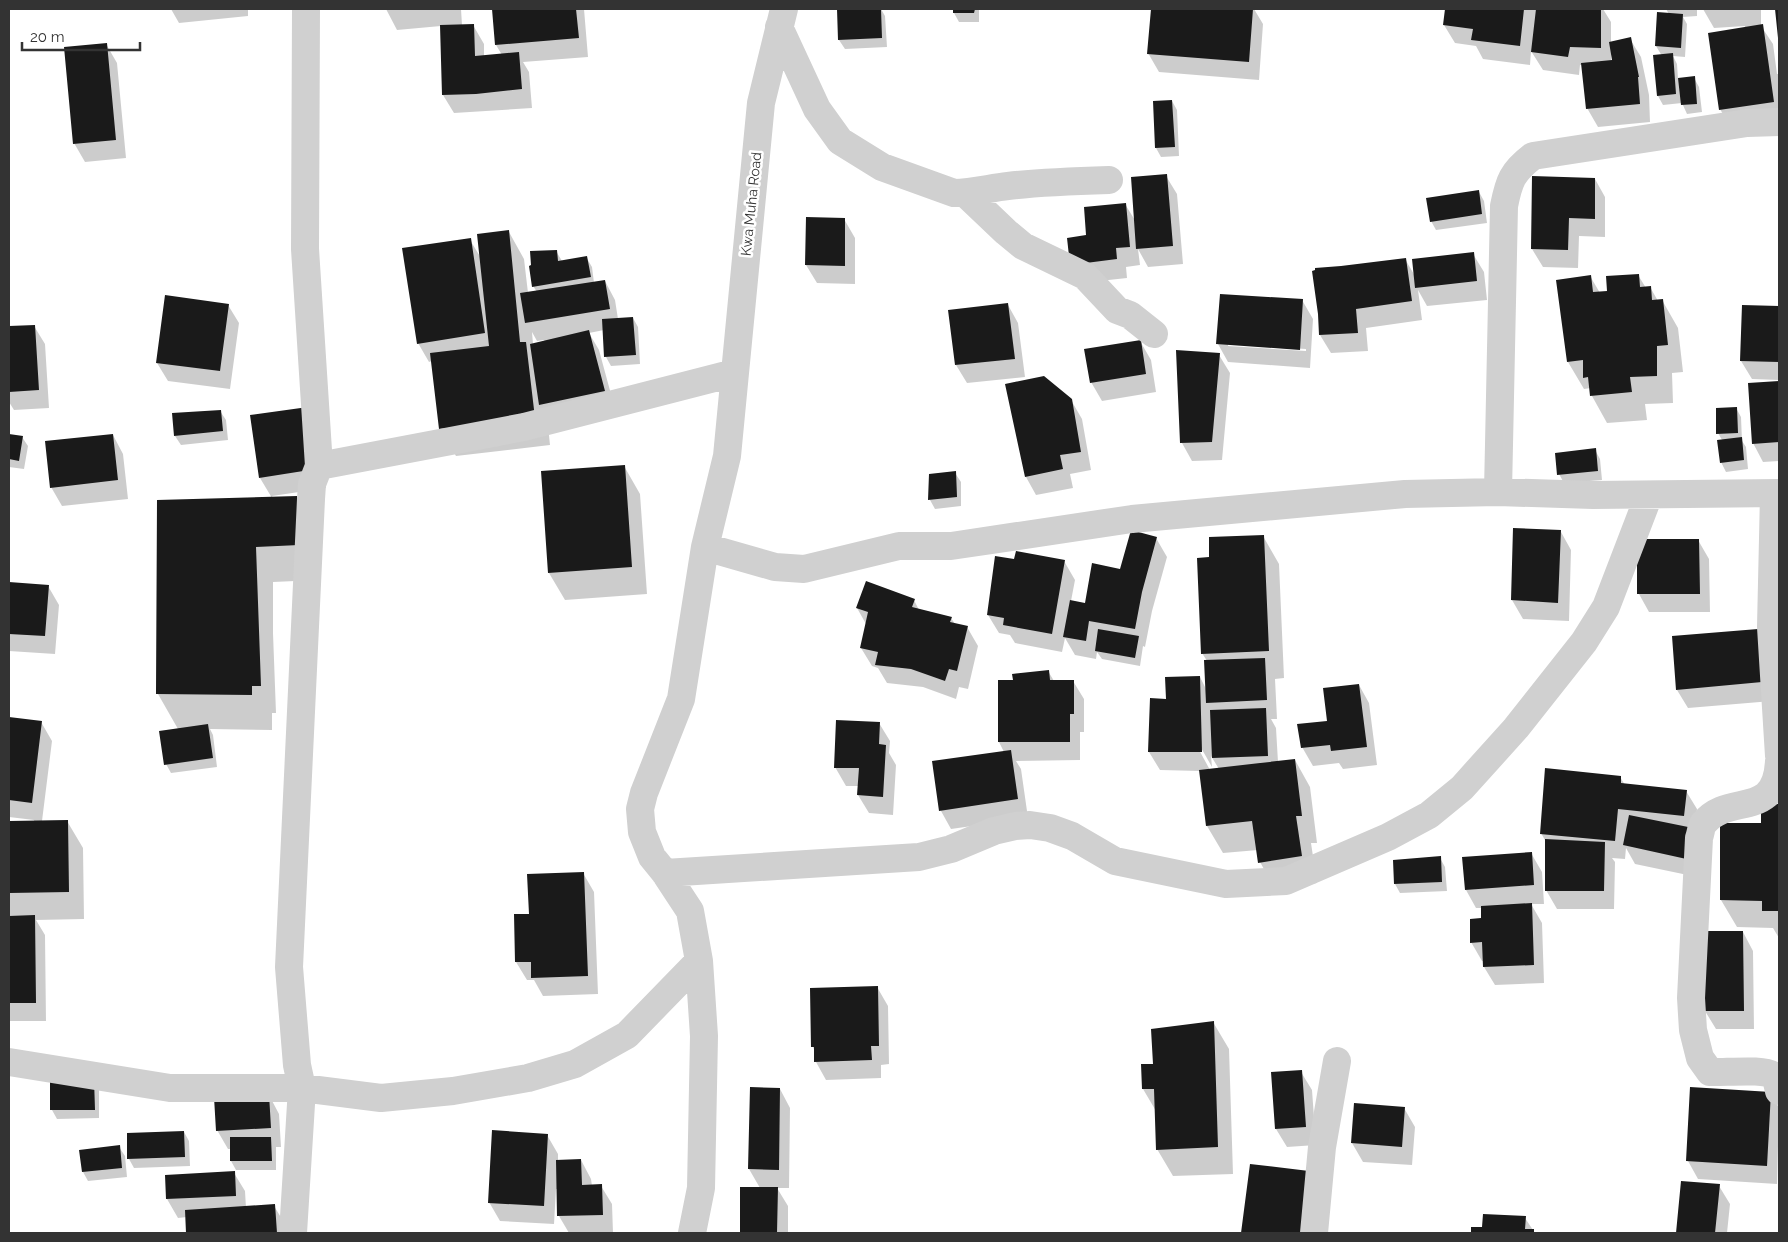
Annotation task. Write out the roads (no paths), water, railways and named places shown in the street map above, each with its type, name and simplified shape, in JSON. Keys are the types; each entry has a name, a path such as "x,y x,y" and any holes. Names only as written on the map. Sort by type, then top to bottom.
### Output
{"street":[{"path":"294,1233 302,1088 297,1066 289,967 311,499 312,484 319,466 305,248 306,9"},
{"path":"781,18 817,109 840,141 882,167 954,193 1050,181 1109,180"},
{"name":"Kwa Muha Road","path":"692,1233 701,1188 702,1160 704,1036 699,960 690,911 652,856 642,832 640,809 644,793 681,699 705,547 727,456 761,103 781,18"},
{"path":"1498,492 1504,206 1509,184 1519,167 1533,156 1747,123 1779,122"},
{"path":"965,193 1023,246 1085,276 1117,310 1130,315 1154,334"},
{"path":"319,466 524,427 734,373"},
{"path":"705,547 775,567 804,569 898,546 951,546 1132,520 1405,494 1498,492 1649,495 1776,494 1775,624 1779,756"},
{"path":"665,873 920,857 951,849 994,831 1030,825 1050,828 1072,836 1115,861 1167,873 1226,884 1286,881 1388,837 1428,815 1462,788 1516,728 1584,642 1606,607 1649,495"},
{"path":"1779,761 1778,775 1774,787 1767,794 1760,799 1716,812 1703,824 1700,838 1692,998 1693,1030 1700,1058 1710,1072 1766,1071 1774,1076 1779,1091"},
{"path":"9,1062 170,1088 302,1088 381,1098 453,1091 528,1078 575,1064 627,1035 699,960"},
{"path":"1314,1233 1322,1147 1337,1061"}]}
